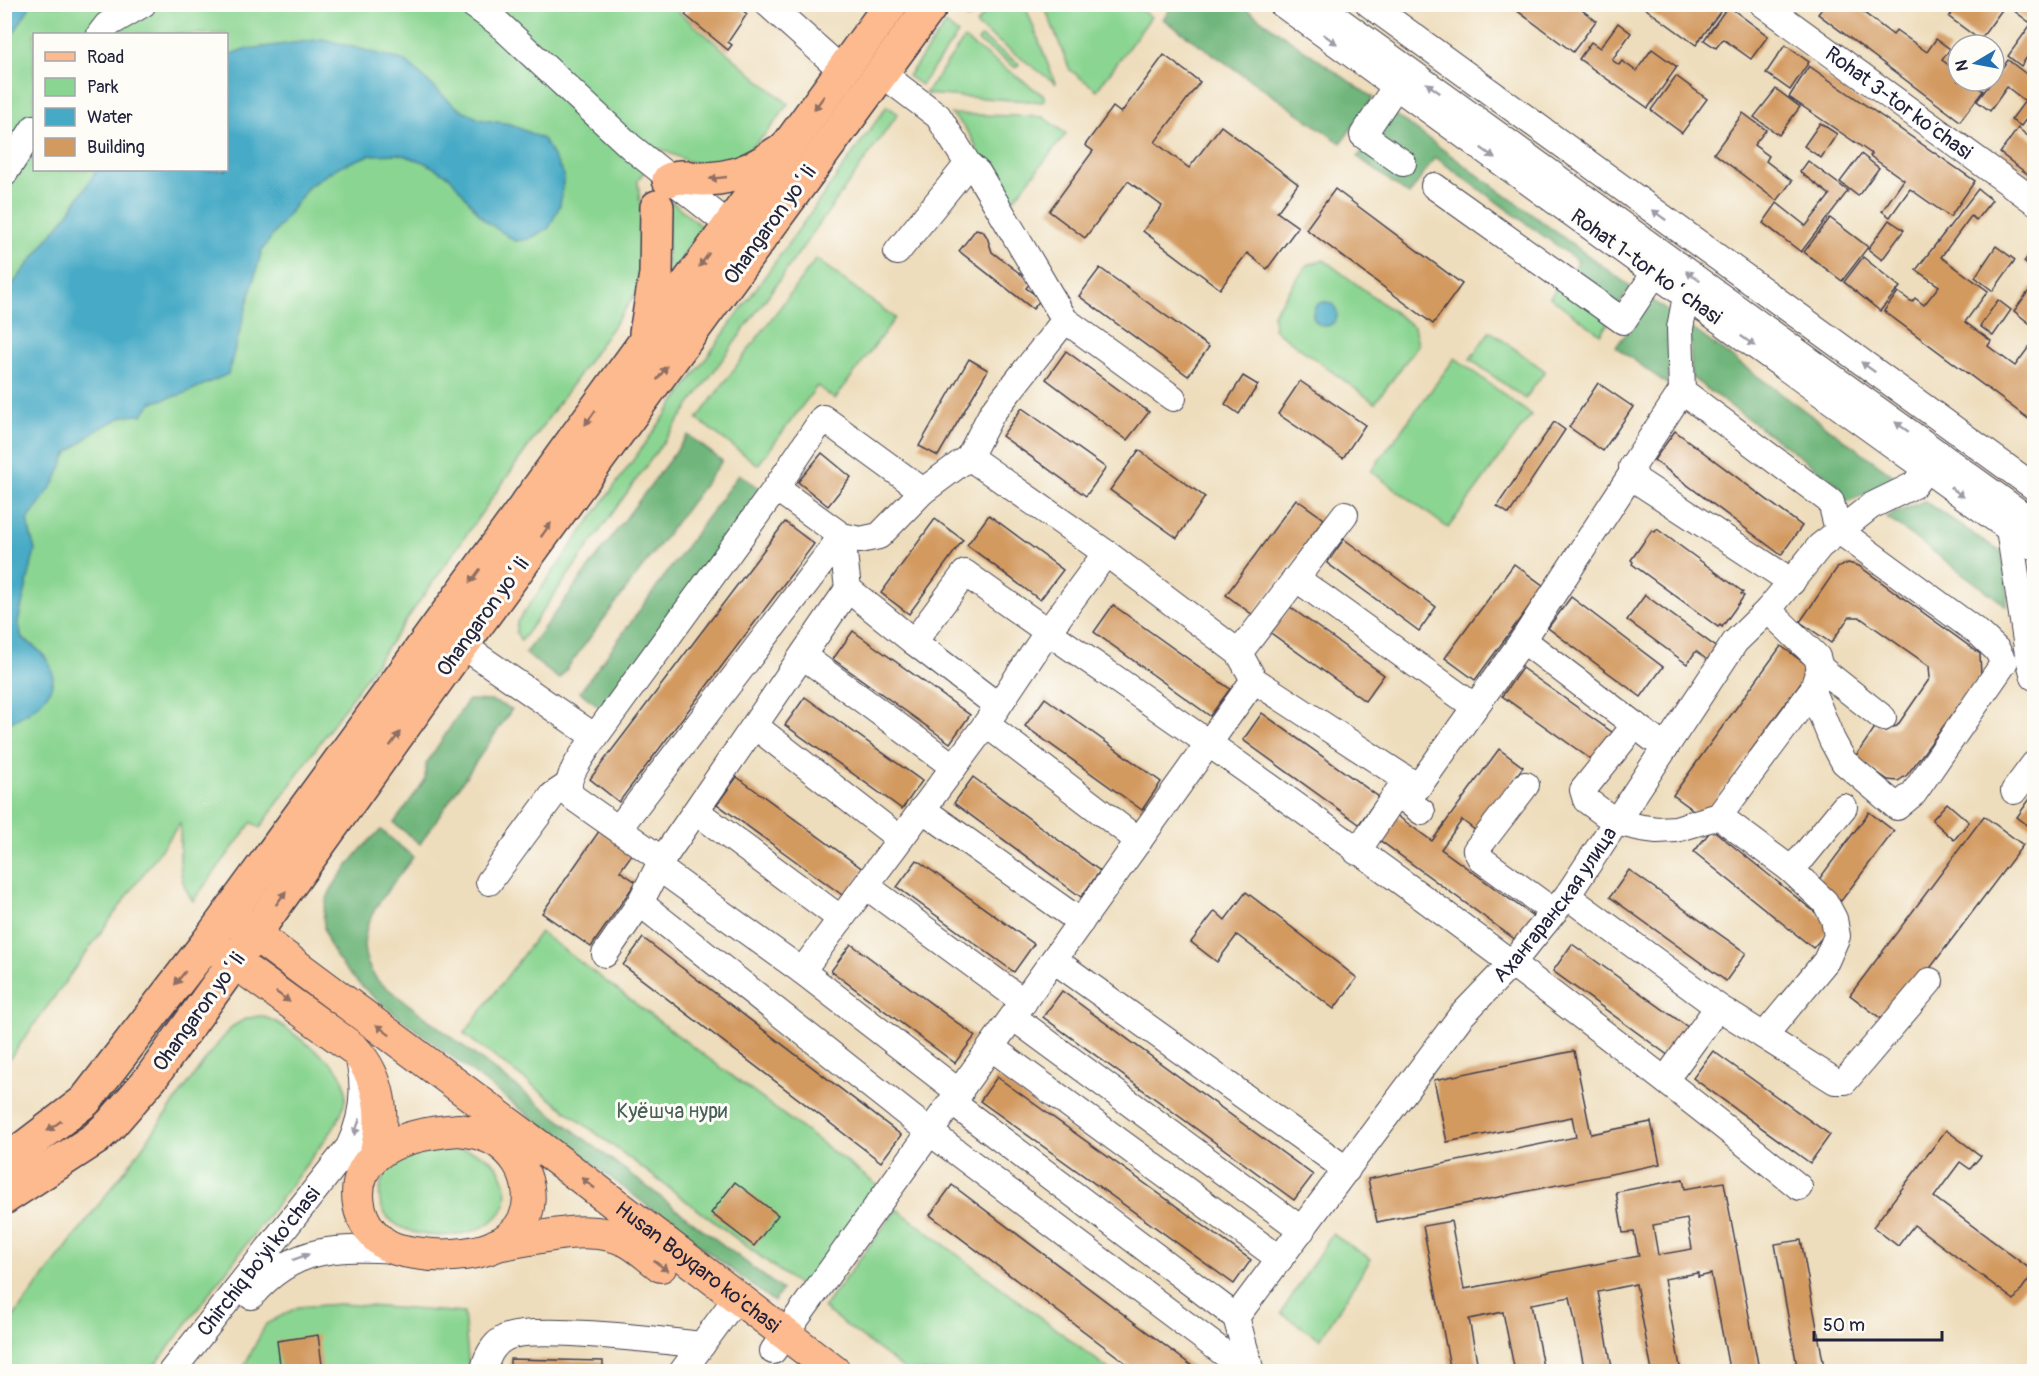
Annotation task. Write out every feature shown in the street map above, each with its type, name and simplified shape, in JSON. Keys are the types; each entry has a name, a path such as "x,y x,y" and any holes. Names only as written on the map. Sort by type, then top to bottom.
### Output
{"highway":[{"name":"Ohangaron yoʻli","path":"4,1163 85,1101 228,915 891,4"},
{"name":"Ohangaron yoʻli","path":"4,1198 94,1139 111,1124 151,1078 462,645 932,4"},
{"path":"643,345 656,274 663,193 676,176 712,179 741,174 753,169 789,145"}],"main road":[{"name":"Husan Boyqaro ko'chasi","path":"228,915 563,1164 731,1306 779,1342 835,1371"},
{"name":"Husan Boyqaro ko'chasi","path":"207,942 354,1049 371,1071 379,1099 380,1130 375,1155 361,1176 358,1190 359,1210 365,1224 376,1236 401,1251 452,1254 566,1235 612,1235 628,1241 731,1306"},
{"name":"Husan Boyqaro ko'chasi","path":"429,1066 498,1142 512,1154 527,1184 529,1201 525,1217 517,1231 496,1245"},
{"name":"Husan Boyqaro ko'chasi","path":"375,1155 401,1142 444,1131 475,1132 563,1164"},
{"name":"Husan Boyqaro ko'chasi","path":"779,1342 801,1371"}],"street":[{"path":"101,33 107,25 142,4"},
{"path":"472,4 497,22 631,147 663,193 730,226"},
{"path":"768,4 843,71"},
{"name":"Rohat 1-tor koʻchasi","path":"1282,4 1686,296 1932,461 2025,515 2034,547"},
{"name":"Rohat 1-tor koʻchasi","path":"1317,4 1932,461"},
{"path":"1369,4 2034,487"},
{"name":"Rohat 3-tor ko‘chasi","path":"1763,4 2034,201"},
{"path":"881,73 938,116 968,164 978,173 1065,320 1173,398"},
{"path":"1396,86 1363,135 1402,163"},
{"path":"4,174 33,130"},
{"path":"897,252 968,164"},
{"path":"1434,186 1623,321 1655,273"},
{"path":"1686,296 1680,328 1682,391 1632,467 1633,472 1636,480 1792,582"},
{"path":"776,488 842,536 860,540 879,536 923,491 969,457 992,413 1065,320"},
{"path":"1682,391 1831,502 1838,530 1980,633 1997,650 2023,667"},
{"path":"489,882 553,795 568,785 595,737 776,488 823,418 923,491"},
{"path":"969,457 1106,553 1239,653 1254,680 1401,787 1422,812"},
{"name":"Ахангаранская улица","path":"1236,1317 1461,1016 1512,963 1561,904 1735,642 1768,610 1820,546 1871,506 1914,485 1932,461"},
{"path":"1401,787 1418,787 1523,640 1633,472"},
{"path":"1239,653 1345,514"},
{"path":"1768,610 1817,657 1816,680 1832,740 1844,762 1897,807 1914,793 2023,667 2025,515"},
{"path":"605,954 640,903 661,864 848,590 842,536"},
{"path":"619,828 842,536"},
{"path":"802,971 992,715 1047,633 1106,553"},
{"path":"914,642 965,573 1047,633 1208,743 1512,963 1666,1079 1798,1187"},
{"path":"1297,579 1474,707"},
{"path":"848,590 914,642 992,715 1139,841"},
{"path":"1523,640 1665,748"},
{"path":"462,645 595,737"},
{"path":"803,656 954,767"},
{"path":"779,1342 957,1098 1254,680"},
{"path":"1635,725 1583,790 1586,800 1616,822 1657,830 1676,829 1719,816 1816,680"},
{"path":"1816,680 1883,718"},
{"path":"755,726 900,839"},
{"path":"2014,791 2034,764"},
{"path":"568,785 574,798 619,828 661,864 802,971 957,1098 1236,1317 1250,1371"},
{"path":"1526,785 1476,850 1481,859 1561,904 1835,1081 1845,1081 1930,981"},
{"path":"1356,852 1401,787"},
{"path":"1790,868 1803,857 1844,807"},
{"path":"922,809 1081,922"},
{"path":"697,812 841,919"},
{"path":"1719,816 1790,868 1825,902 1834,919 1837,936 1826,961 1764,1036"},
{"path":"866,886 1019,1010 1302,1230"},
{"path":"640,903 931,1133 1250,1371"},
{"path":"1054,960 1347,1170"},
{"path":"1666,1079 1718,1007"},
{"path":"992,1048 1280,1259"},
{"name":"Chirchiq bo'yi ko'chasi","path":"171,1371 349,1147 361,1116 363,1081 354,1049"},
{"name":"Chirchiq bo'yi ko'chasi","path":"324,1181 375,1155"},
{"name":"Chirchiq bo'yi ko'chasi","path":"187,1371 257,1288 281,1266 311,1254 330,1250 359,1248 401,1251"},
{"path":"682,1371 731,1306"},
{"path":"484,1371 492,1348 506,1337 550,1333 702,1345"}],"green space":[{"path":"5,5 670,5 788,104 760,140 736,158 722,163 691,162 660,149 638,180 643,243 637,292 260,828 252,822 193,901 187,892 181,873 180,823 5,1065"},
{"path":"956,5 979,5 969,19 953,8"},
{"path":"990,5 1025,5 1055,83 976,25"},
{"path":"1044,5 1134,5 1151,17 1097,90 1070,70"},
{"path":"1173,5 1240,5 1373,98 1341,143 1163,19"},
{"path":"946,24 958,34 921,85 908,76"},
{"path":"981,37 1019,64 1016,68 978,41"},
{"path":"964,39 1044,96 1044,102 925,94"},
{"path":"887,106 898,114 521,641 516,632 517,622"},
{"path":"1393,113 1631,287 1616,308 1569,275 1578,261 1435,157 1409,195 1358,157"},
{"path":"951,114 1043,117 1066,134 1014,199 980,170 978,153 972,139"},
{"path":"669,199 704,229 667,277"},
{"path":"816,259 895,318 835,399 817,386 758,465 697,419"},
{"path":"1324,260 1414,327 1418,345 1375,403 1274,329 1273,314 1307,265"},
{"path":"1559,284 1610,321 1600,334 1550,297"},
{"path":"1651,299 1674,316 1667,384 1616,347"},
{"path":"1690,327 1898,479 1844,503 1839,485 1691,377"},
{"path":"1490,331 1545,371 1525,399 1470,359"},
{"path":"1455,358 1531,415 1448,528 1371,471"},
{"path":"688,435 722,461 559,679 525,653"},
{"path":"739,474 763,491 604,710 580,692"},
{"path":"1924,501 2001,552 2007,582 2007,606 1886,517"},
{"path":"468,700 492,701 512,709 420,844 394,823 425,780 426,764"},
{"path":"381,830 413,857 380,901 366,932 364,948 368,964 378,981 782,1290 774,1302 377,1000 343,966 327,940 324,910 336,882 361,849"},
{"name":"Куёшча нури","path":"540,932 881,1188 805,1290 464,1034"},
{"path":"259,1016 283,1026 337,1069 345,1088 345,1100 333,1129 151,1371 5,1371 5,1328 135,1157 211,1052 233,1026 245,1019"},
{"path":"449,1147 475,1152 495,1164 504,1180 505,1206 489,1223 464,1234 434,1236 406,1230 386,1215 380,1192 393,1160 432,1148"},
{"path":"897,1209 1111,1371 907,1371 823,1308"},
{"path":"1332,1234 1371,1259 1320,1339 1281,1313"},
{"path":"340,1304 464,1313 469,1371 241,1372 266,1324 298,1307"}],"water":[{"path":"4,5 31,5 5,47"},
{"path":"323,39 405,61 455,106 479,119 510,124 543,139 564,175 560,205 549,228 529,239 515,241 484,220 450,177 424,162 399,154 370,155 338,167 309,186 262,250 228,374 183,394 151,403 142,415 124,416 97,430 67,454 55,482 27,521 35,550 18,622 22,638 44,656 50,665 53,675 52,685 38,704 5,726 5,294 69,212 96,171 228,171 228,56 241,50"},
{"path":"1325,302 1333,306 1337,314 1333,322 1325,326 1317,322 1313,314 1317,306"}],"building":[{"path":"674,4 687,4 682,11"},
{"path":"689,4 735,4 747,14 728,42 732,45 728,50 685,15 692,7"},
{"path":"1508,4 1565,4 1568,7 1574,4 1596,21 1573,52"},
{"path":"1643,4 1725,5 1696,45 1642,6"},
{"path":"1825,4 1869,4 1863,12 1893,35 1896,30 1927,52 1936,39 1946,46 1946,54 1942,60 1946,63 1946,93 1981,93 1960,121 1818,14"},
{"path":"1958,4 2001,4 2004,7 1985,33 1971,33 1949,17"},
{"path":"2005,4 2034,4 2034,15 2029,22"},
{"path":"1728,6 1768,36 1751,59 1723,39 1716,48 1704,40"},
{"path":"2034,20 2034,47 2021,66 2008,56"},
{"path":"1618,23 1631,33 1612,60 1619,65 1622,61 1636,71 1652,49 1677,67 1648,108 1579,59 1591,42 1600,48"},
{"path":"1785,45 1809,62 1790,90 1766,73"},
{"path":"1164,55 1200,82 1155,142 1189,168 1221,126 1298,184 1277,212 1298,227 1267,269 1247,253 1220,289 1143,231 1162,206 1128,181 1085,238 1049,211 1093,151 1085,145 1113,107 1121,113"},
{"path":"2008,60 2034,80 2034,108 2021,126 2011,120 2025,101 2006,88 2006,63"},
{"path":"1809,66 1975,181 1950,217 1910,189 1890,217 1882,211 1904,180 1870,156 1872,154 1789,97"},
{"path":"1676,76 1707,99 1682,133 1651,110"},
{"path":"1776,89 1800,107 1779,135 1754,117"},
{"path":"1983,93 2003,93 1990,111 1977,101"},
{"path":"1743,113 1766,130 1754,145 1769,156 1766,161 1792,181 1777,201 1714,153"},
{"path":"1820,123 1837,134 1821,158 1804,146"},
{"path":"2018,128 2034,141 2034,179 2000,153"},
{"path":"1861,154 1879,168 1858,196 1840,182"},
{"path":"1808,161 1848,191 1801,252 1763,223 1777,203 1806,226 1830,195 1800,172"},
{"path":"1335,189 1462,284 1433,324 1306,229"},
{"path":"1978,189 1992,200 1976,220 1971,216 1941,257 1988,291 1965,322 1991,341 1988,346 2015,366 2034,340 2034,423 1884,311 1898,292 1912,302 1915,298 1924,305 1939,286 1916,270"},
{"path":"1830,218 1868,247 1842,281 1804,252"},
{"path":"1889,220 1904,230 1882,260 1868,249"},
{"path":"976,229 983,231 992,252 1031,282 1026,288 1041,299 1033,309 959,251"},
{"path":"1996,246 2015,260 1993,291 1975,277"},
{"path":"2034,247 2034,270 2024,262"},
{"path":"1863,257 1900,287 1880,311 1844,282"},
{"path":"1100,268 1209,347 1188,376 1079,296"},
{"path":"2034,284 2034,327 2014,311"},
{"path":"1998,300 2011,310 1993,336 1980,326"},
{"path":"1066,351 1149,412 1127,440 1046,379"},
{"path":"969,359 988,370 938,456 919,446"},
{"path":"1243,376 1258,385 1239,414 1225,404"},
{"path":"1300,381 1365,425 1343,458 1278,414"},
{"path":"1598,383 1633,407 1603,451 1569,427"},
{"path":"1022,408 1106,468 1086,496 1002,436"},
{"path":"1554,422 1565,430 1509,514 1497,506"},
{"path":"1675,431 1802,526 1781,555 1654,460"},
{"path":"1139,450 1205,497 1177,538 1110,490"},
{"path":"822,453 851,477 828,506 798,482"},
{"path":"1296,499 1324,519 1253,615 1226,595"},
{"path":"989,515 1063,570 1040,600 967,545"},
{"path":"935,519 963,540 909,614 881,593"},
{"path":"785,522 814,544 619,802 590,779"},
{"path":"1657,529 1743,592 1741,594 1744,596 1722,627 1720,625 1718,627 1632,564 1631,560 1652,530 1655,532"},
{"path":"1344,539 1436,607 1419,631 1327,563"},
{"path":"1848,563 1859,566 1980,654 1981,676 1907,775 1898,781 1888,780 1855,757 1878,723 1885,729 1897,726 1930,678 1929,666 1859,617 1849,617 1831,643 1800,622 1837,568"},
{"path":"1514,564 1544,586 1475,680 1445,658"},
{"path":"1645,595 1716,647 1707,660 1696,651 1687,664 1627,620"},
{"path":"1571,597 1663,667 1641,697 1548,628"},
{"path":"1113,605 1230,689 1210,716 1094,632"},
{"path":"1290,607 1384,675 1365,701 1271,633"},
{"path":"853,631 970,715 950,743 833,659"},
{"path":"1781,646 1811,668 1703,817 1673,795"},
{"path":"1522,668 1616,735 1596,763 1502,696"},
{"path":"805,697 922,781 902,809 785,725"},
{"path":"1045,698 1161,782 1142,810 1025,726"},
{"path":"1262,713 1379,797 1359,824 1243,740"},
{"path":"1499,749 1523,767 1476,831 1462,820 1441,849 1537,919 1520,943 1378,839 1396,815 1432,841"},
{"path":"737,777 864,870 845,897 717,804"},
{"path":"973,777 1100,871 1081,897 954,803"},
{"path":"2034,793 2034,830 2017,817"},
{"path":"1947,803 1969,822 1954,840 1932,820"},
{"path":"1869,812 1894,831 1841,901 1817,882"},
{"path":"1984,816 2023,845 1888,1024 1850,995"},
{"path":"602,827 635,850 620,871 636,882 591,947 542,913"},
{"path":"1712,829 1832,926 1813,948 1694,852"},
{"path":"917,860 1034,944 1014,972 897,887"},
{"path":"1629,870 1746,953 1726,981 1610,897"},
{"path":"1246,892 1357,978 1334,1009 1237,935 1217,962 1191,942 1215,911 1225,920"},
{"path":"643,938 901,1135 881,1162 623,965"},
{"path":"851,944 975,1036 955,1063 831,971"},
{"path":"1572,944 1689,1028 1669,1056 1553,971"},
{"path":"1062,991 1313,1175 1294,1200 1043,1017"},
{"path":"1574,1051 1591,1134 1651,1122 1660,1164 1377,1222 1368,1179 1576,1137 1572,1117 1447,1142 1434,1080"},
{"path":"1713,1051 1830,1135 1810,1163 1693,1078"},
{"path":"997,1077 1251,1260 1234,1284 980,1101"},
{"path":"1946,1130 1981,1156 1970,1169 1960,1162 1934,1197 2034,1272 2014,1300 1914,1225 1898,1246 1873,1227"},
{"path":"1683,1179 1685,1189 1724,1182 1758,1364 1729,1369 1711,1274 1698,1277 1698,1273 1664,1279 1681,1372 1652,1372 1636,1284 1598,1292 1613,1372 1585,1372 1570,1297 1531,1304 1544,1372 1515,1372 1503,1312 1469,1319 1479,1372 1451,1372 1423,1226 1451,1221 1464,1289 1639,1256 1634,1232 1623,1233 1616,1192","holes":["1687,1219 1692,1249 1658,1255 1653,1225"]},
{"path":"735,1182 778,1215 754,1246 711,1213"},
{"path":"952,1185 1200,1372 1138,1372 930,1215"},
{"path":"1801,1240 1825,1372 1798,1372 1775,1244"},
{"path":"318,1335 323,1372 281,1372 277,1341"},
{"path":"510,1359 603,1361 603,1372 510,1372"}]}
